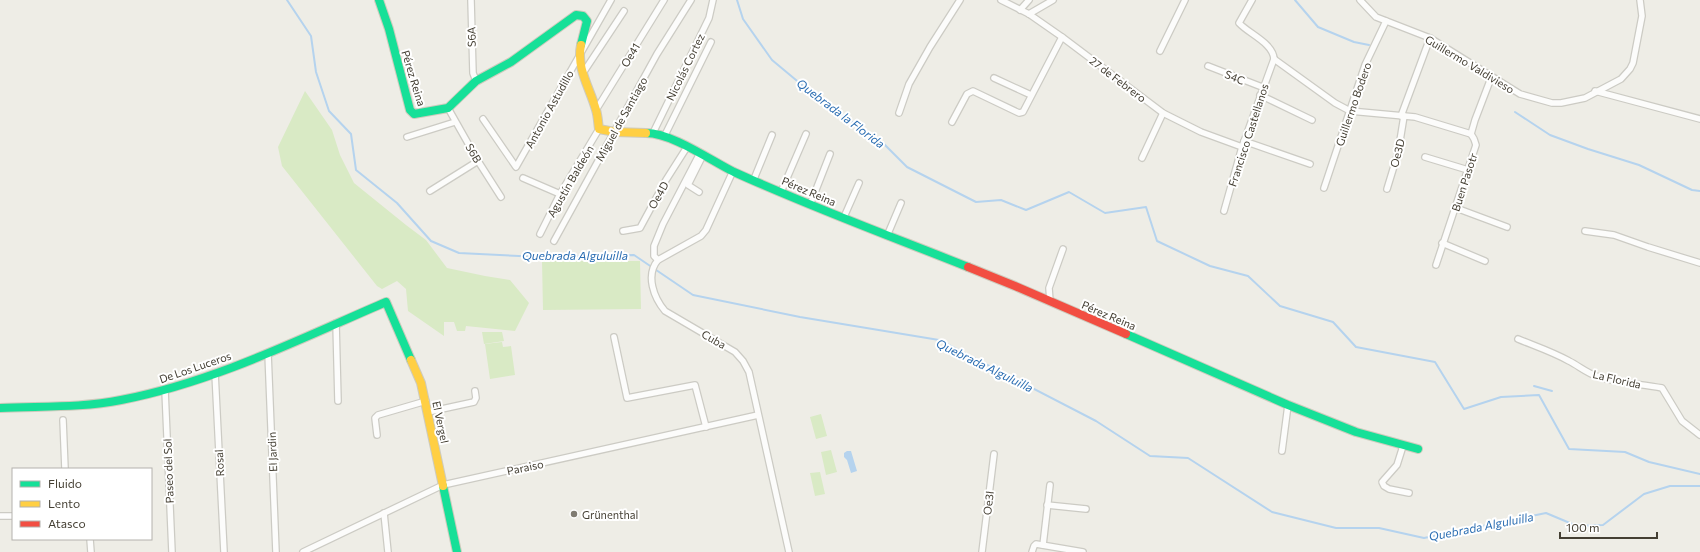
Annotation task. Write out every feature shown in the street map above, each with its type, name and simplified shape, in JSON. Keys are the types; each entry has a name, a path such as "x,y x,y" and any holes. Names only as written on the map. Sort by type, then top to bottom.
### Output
{"street":[{"name":"Pérez Reina","path":"379,0 411,112 414,114 448,108"},
{"name":"S6A","path":"471,0 474,77"},
{"name":"Antonio Astudillo","path":"483,119 516,167 611,0"},
{"name":"Oe41","path":"596,110 664,0"},
{"name":"Miguel de Santiago","path":"554,241 657,54 691,0"},
{"name":"Nicolás Cortez","path":"653,133 709,18 713,0"},
{"path":"899,113 909,84 930,47 960,0"},
{"name":"27 de Febrero","path":"1001,0 1029,14 1062,37 1163,113 1202,132 1310,164"},
{"path":"1020,10 1029,0"},
{"path":"1029,14 1053,0"},
{"path":"1160,51 1184,0"},
{"path":"1252,0 1240,23 1270,49 1274,54 1274,59 1335,103 1350,111 1415,117 1471,134"},
{"name":"Guillermo Valdivieso","path":"1360,0 1376,17 1430,38 1461,56 1491,78 1520,94 1552,103 1561,103 1585,98 1595,91 1621,79 1630,69 1642,16 1640,0"},
{"path":"583,73 624,11"},
{"path":"448,108 463,95 474,77 511,62 576,16 580,15 584,16 587,21 579,56 583,73 596,110 599,129"},
{"name":"Guillermo Bodero","path":"1324,188 1365,65 1386,21"},
{"path":"952,122 970,92 973,91 1019,113 1023,112 1062,37"},
{"name":"Oe3D","path":"1387,189 1398,153 1402,116 1430,38"},
{"path":"664,137 711,42"},
{"name":"Francisco Castellanos","path":"1224,211 1243,144 1262,87 1274,59"},
{"name":"S4C","path":"1208,66 1262,87"},
{"path":"994,78 1031,95"},
{"name":"Buen Pasotr","path":"1436,265 1442,243 1456,208 1476,145 1471,134 1491,78"},
{"path":"1595,91 1700,119"},
{"path":"1260,96 1312,120"},
{"name":"S6B","path":"448,108 478,161 501,197"},
{"path":"1142,158 1163,113"},
{"path":"407,137 455,122"},
{"name":"Pérez Reina","path":"599,129 615,132 653,133 664,137 701,154 733,172 754,179 810,205 844,217 887,236 1050,301 1288,404 1356,432 1418,449"},
{"name":"Agustín Baldeón","path":"540,234 560,194 595,138 599,129"},
{"path":"754,179 772,134"},
{"path":"781,192 806,134"},
{"name":"Oe4D","path":"623,231 640,228 666,180 687,147"},
{"path":"699,192 688,185 701,154"},
{"path":"701,154 672,206 654,246 654,256 658,260 701,236 706,230 733,172"},
{"path":"810,205 830,154"},
{"path":"1425,157 1468,170"},
{"path":"430,191 478,161"},
{"path":"523,178 560,194"},
{"path":"844,217 859,183"},
{"path":"887,236 901,202"},
{"path":"1456,208 1507,227"},
{"path":"1585,231 1614,235 1700,263"},
{"path":"1442,243 1485,261"},
{"path":"1050,301 1049,288 1063,250"},
{"name":"Cuba","path":"658,260 655,264 652,277 653,290 658,302 665,311 735,352 743,361 749,372 789,552"},
{"name":"De Los Luceros","path":"0,408 98,403 121,400 165,390 268,353 386,302"},
{"name":"El Vergel","path":"386,302 418,375 426,401 457,552"},
{"path":"336,323 338,401"},
{"path":"614,337 627,398 695,385 706,427"},
{"name":"La Florida","path":"1518,339 1570,361 1598,377 1662,388 1682,420 1700,435"},
{"name":"El Jardin","path":"268,353 276,552"},
{"name":"Rosal","path":"215,373 224,552"},
{"name":"Paseo del Sol","path":"165,390 172,552"},
{"path":"428,412 474,402 476,398 475,391"},
{"path":"377,435 375,418 426,401"},
{"path":"1282,451 1288,404"},
{"name":"Paraiso","path":"304,552 443,486 758,415"},
{"path":"63,420 65,468"},
{"path":"1403,446 1397,465 1382,482 1384,486 1389,489 1409,493"},
{"name":"Oe3I","path":"982,552 994,454"},
{"path":"1043,545 1050,485"},
{"path":"1047,505 1086,509"},
{"path":"384,514 388,552"},
{"path":"0,516 12,516"},
{"path":"90,540 91,552"},
{"path":"1032,552 1036,544 1083,552"}],"green space":[{"path":"305,91 332,130 340,155 354,183 426,240 447,268 510,280 529,303 515,331 466,326 465,331 457,331 454,322 444,322 444,336 408,311 406,289 397,281 382,289 377,286 282,166 278,147"},
{"path":"542,261 640,261 641,309 543,310"},
{"path":"482,332 502,332 504,341 484,344"},
{"path":"502,342 503,347 511,346 515,375 490,379 485,344"},
{"path":"821,414 827,436 816,439 810,417"},
{"path":"831,450 837,472 826,475 821,452"},
{"path":"820,472 825,494 815,496 810,473"}],"water":[{"path":"851,451 857,471 851,473 847,460 844,457 844,453"}],"waterway":[{"name":"Quebrada Alguluilla","path":"287,0 311,36 316,72 329,111 351,134 356,170 397,203 431,241 459,253 540,257 634,255 693,295 800,317 939,340 1096,421 1150,456 1188,458 1272,512 1336,528 1379,528 1424,538 1546,513 1577,526 1603,525 1644,494 1670,486 1700,486"},
{"name":"Quebrada la Florida","path":"737,0 743,19 772,60 820,100 882,142 907,167 976,202 1001,200 1026,210 1069,192 1105,213 1146,207 1157,241 1210,266 1248,276 1280,306 1333,322 1356,347 1435,362 1464,409 1501,397 1539,395 1569,449 1625,452 1649,462 1700,474"},
{"path":"1295,0 1318,27 1354,42 1369,45"},
{"path":"1515,112 1550,135 1639,165 1692,190 1700,191"},
{"path":"1534,386 1552,391"}],"traffic: fast":[{"path":"379,0 389,29 410,110 414,114 448,108 476,81 511,62 576,15 583,16 587,21 581,45"},
{"path":"646,133 667,137 691,148 734,172 763,185 968,267"},
{"path":"0,408 106,403 156,392 223,371 289,345 386,302 411,360"},
{"path":"1126,334 1288,405 1356,432 1418,449"},
{"path":"443,486 457,552"}],"traffic: slow":[{"path":"581,45 580,62 584,78 597,112 599,129 615,132 646,133"},
{"path":"411,360 421,383 443,486"}],"traffic: jam":[{"path":"968,267 1126,334"}],"place":[{"name":"Grünenthal","path":"574,514"}]}
